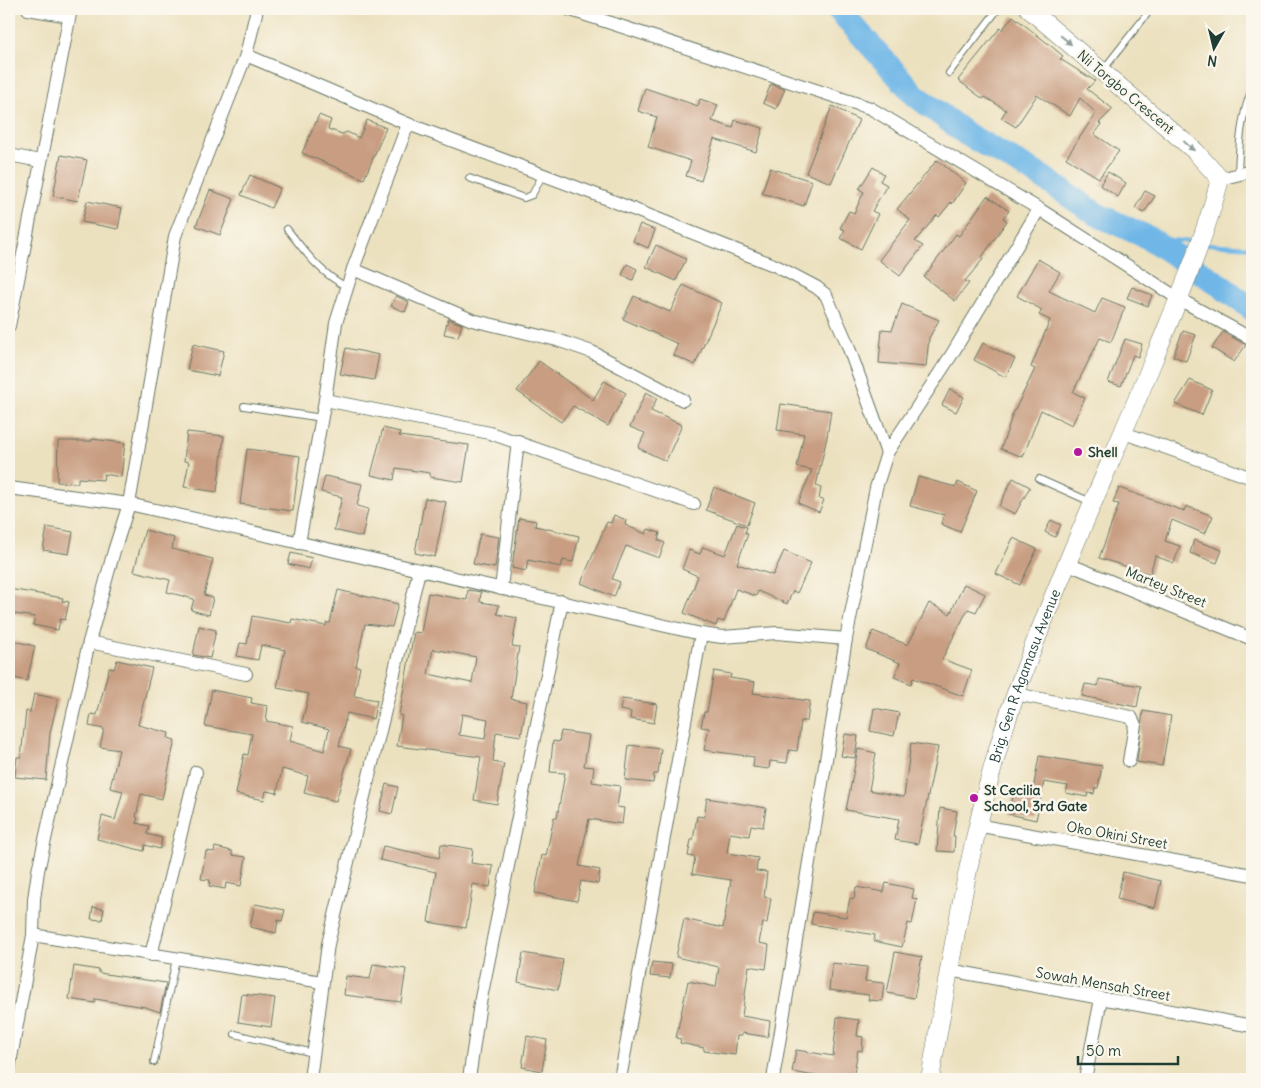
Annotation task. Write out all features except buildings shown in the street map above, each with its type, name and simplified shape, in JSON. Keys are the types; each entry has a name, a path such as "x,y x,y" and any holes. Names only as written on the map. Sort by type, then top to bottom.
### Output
{"street":[{"path":"9,326 40,161 59,78 70,12 28,9"},
{"path":"9,1069 34,935 34,899 38,871 89,642 129,504 174,236 246,55 257,9"},
{"path":"568,9 870,108 1039,208 1252,339"},
{"name":"Nii Torgbo Crescent","path":"1029,9 1195,151 1220,179"},
{"path":"246,55 408,124 543,174 776,266 816,287 826,295 847,343 887,453"},
{"path":"299,543 326,400 331,348 353,269 408,124"},
{"path":"9,156 40,161"},
{"path":"1220,179 1252,171"},
{"name":"Brig. Gen R Agamasu Avenue","path":"930,1079 976,826 1016,694 1205,232 1220,179"},
{"path":"772,1079 846,640 863,560 869,513 887,453 952,354 1039,208"},
{"path":"353,269 472,320 557,340 592,352 683,400"},
{"path":"326,400 490,433 518,441 694,504"},
{"path":"1124,433 1252,478"},
{"path":"501,589 518,441"},
{"path":"9,488 129,504 701,634 722,637 777,633 846,640"},
{"name":"Martey Street","path":"1068,564 1252,639"},
{"path":"310,1079 328,944 419,570"},
{"path":"469,1079 480,1003 562,601"},
{"path":"620,1079 701,634"},
{"path":"89,642 246,674"},
{"path":"1016,694 1131,717 1135,725 1129,762"},
{"path":"151,955 196,772"},
{"name":"Oko Okini Street","path":"976,826 1252,875"},
{"path":"34,935 322,982"},
{"name":"Sowah Mensah Street","path":"949,970 1101,1000 1252,1026"},
{"path":"1085,1079 1101,1000"}],"lane":[{"path":"949,73 998,9"},
{"path":"1102,71 1149,9"},
{"path":"1238,174 1246,102 1252,89"},
{"path":"469,178 524,198 532,195 543,174"},
{"path":"287,229 316,266 329,278 347,287"},
{"path":"244,406 322,418"},
{"path":"1039,479 1094,503"},
{"path":"154,1062 176,959"},
{"path":"235,1034 313,1053"}],"waterway":[{"path":"838,9 915,95 966,134 1039,175 1096,214 1149,238 1252,309"},
{"path":"1149,238 1194,242"},
{"path":"1206,244 1252,247"}],"place":[{"name":"Shell","path":"1078,452"},
{"name":"St Cecilia School, 3rd Gate","path":"974,798"}]}
